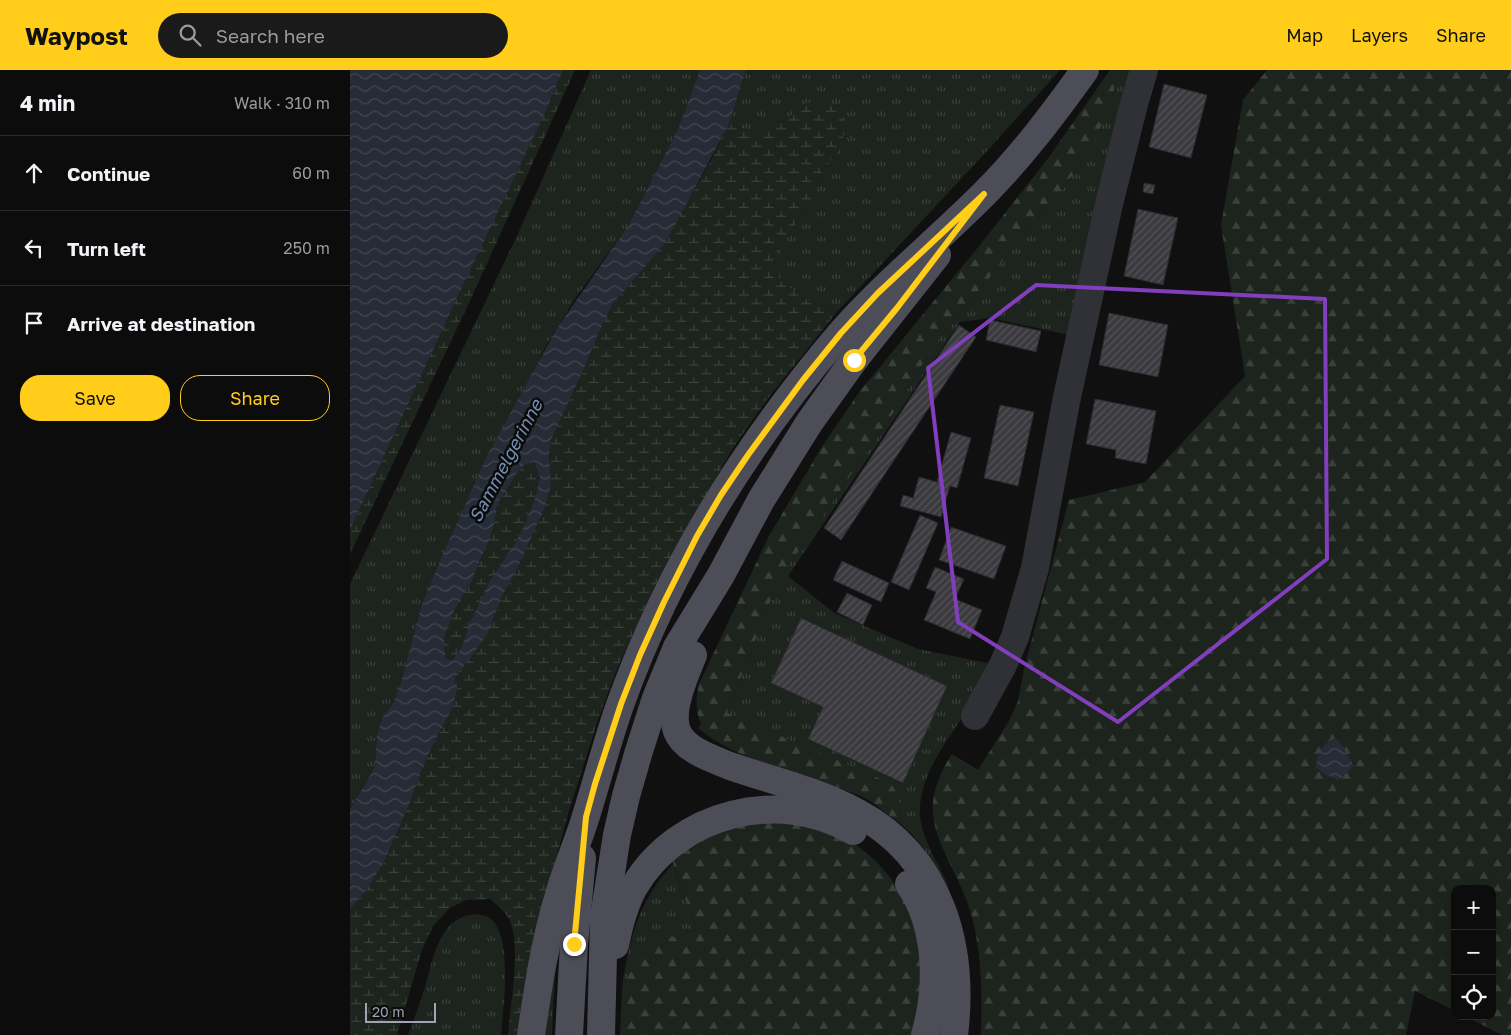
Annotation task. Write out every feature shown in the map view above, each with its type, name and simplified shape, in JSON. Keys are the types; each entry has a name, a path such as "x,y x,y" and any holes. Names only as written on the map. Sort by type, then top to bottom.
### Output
{"main road":[{"path":"601,1022 604,917 617,836 626,796 656,698 677,647 721,575 761,500 808,423 854,360 897,308 984,194 1033,138 1085,70"},
{"path":"531,1035 548,939 559,895 586,817 621,704 640,655 697,536 721,495 748,455 803,380 841,333 878,293 984,194"},
{"path":"721,575 678,696 675,712 677,730 681,738 700,753 754,774 820,796 857,812 879,825 898,841 916,862 933,888 946,919 954,953 957,1009 954,1035"},
{"path":"601,1022 618,929 626,904 634,888 654,860 669,845 701,825 742,812 778,809 823,818 846,827 868,840 902,874 915,893 924,915 934,966 932,998 925,1035"},
{"path":"569,1035 574,944 586,817"}],"street":[{"path":"975,716 1000,671 1012,644 1036,568 1066,402 1109,204 1144,70"}],"highlighted area":[{"path":"1036,285 1325,299 1327,559 1118,722 958,622 928,368"}],"green space":[{"path":"563,70 575,70 469,303 350,554 350,530 542,120"},
{"path":"591,70 700,70 678,129 628,226 577,296 547,344 421,607 400,686 393,703 383,716 377,734 375,763 371,774 350,809 350,584 517,236"},
{"path":"746,70 1060,70 837,312 805,299 779,279 773,259 809,204 821,174 839,149 807,103 784,121 753,132 729,124"},
{"path":"1110,70 1114,70 1114,91 1105,118 1087,156 1056,197 935,343 892,415 779,579 727,713 890,783 895,790 902,810 897,821 861,796 742,755 712,738 698,728 701,724 697,704 699,684 769,536 821,448 860,391 980,245 1049,157"},
{"path":"1114,70 1135,70 1069,335 990,318 960,322 788,576 834,613 918,649 992,664 928,773 921,801 921,825 949,887 913,835 897,821 902,810 727,713 779,579 892,415 935,343 1056,197 1087,156 1114,92"},
{"path":"1267,70 1511,70 1511,1035 1502,1035 1473,1020 1496,1020 1496,885 1451,885 1451,1009 1415,991 1406,1035 981,1035 981,978 973,921 966,898 939,839 934,820 933,801 939,779 952,754 978,770 1009,721 1018,701 1024,669 1069,500 1145,482 1245,376 1221,225 1243,100"},
{"path":"807,103 825,103 841,111 847,125 839,149 821,174 809,204 773,259 779,279 805,299 837,312 769,397 733,448 655,586 615,674 569,811 542,910 519,1035 508,1035 515,960 513,931 507,916 490,899 466,900 450,908 433,926 421,953 397,1035 350,1035 350,910 367,889 384,862 427,757 441,730 457,691 455,678 495,616 504,592 514,576 545,507 551,483 549,454 551,440 612,305 663,246 729,124 753,132 784,121"},
{"path":"534,462 540,477 536,495 526,521 517,540 489,582 471,620 461,648 453,661 446,659 442,640 454,611 472,581 489,541 495,522 497,505 524,465"},
{"path":"791,820 846,839 865,851 886,873 903,898 914,926 923,959 921,988 912,1035 620,1035 622,989 633,965 646,947 660,940 696,930 672,860 709,835 739,824"},
{"path":"673,864 696,930 660,940 622,989 632,938 643,907 651,892"},
{"path":"475,914 486,916 495,924 501,936 504,952 505,990 501,1035 408,1035 440,939 452,924 462,917"},
{"path":"556,945 552,1035 541,1035"}],"water":[{"path":"350,70 563,70 542,120 350,530"},
{"name":"Sammelgerinne","path":"700,70 746,70 729,124 678,220 663,246 612,305 599,332 551,440 549,454 551,484 545,507 514,576 504,592 487,635 455,678 457,691 452,708 427,757 384,862 367,889 350,910 350,809 371,774 375,763 377,734 383,716 393,703 400,686 421,607 443,554 487,456 557,328 628,226 678,129","holes":["534,462 540,477 536,495 517,540 489,582 471,620 461,648 453,660 446,659 443,640 454,611 472,581 489,541 495,522 497,505 524,465"]},
{"path":"1335,738 1342,745 1354,766 1339,780 1326,775 1315,767 1321,749 1326,743"}],"building":[{"path":"1164,84 1207,95 1191,158 1149,147"},
{"path":"1144,183 1155,185 1153,194 1143,192"},
{"path":"1138,209 1178,218 1163,285 1124,276"},
{"path":"1109,313 1168,325 1158,377 1099,365"},
{"path":"990,320 1041,331 1036,352 986,340"},
{"path":"959,325 976,337 841,540 824,528"},
{"path":"1095,399 1156,411 1146,464 1115,458 1116,450 1086,444"},
{"path":"1000,405 1034,412 1018,486 984,478"},
{"path":"951,432 971,438 957,488 950,486 941,517 900,506 903,495 913,498 919,477 937,482"},
{"path":"920,515 938,523 909,590 891,582"},
{"path":"951,527 1006,546 994,579 939,560"},
{"path":"842,561 889,583 881,602 833,580"},
{"path":"935,567 964,579 955,599 982,610 970,639 924,620 936,592 926,588"},
{"path":"847,593 872,605 863,625 837,612"},
{"path":"801,618 947,686 903,783 808,739 823,707 771,683"}],"route":[{"path":"574,944 586,817 595,784 621,704 640,655 697,536 721,495 748,455 803,380 841,333 878,293 984,194 897,308 854,360"}]}
